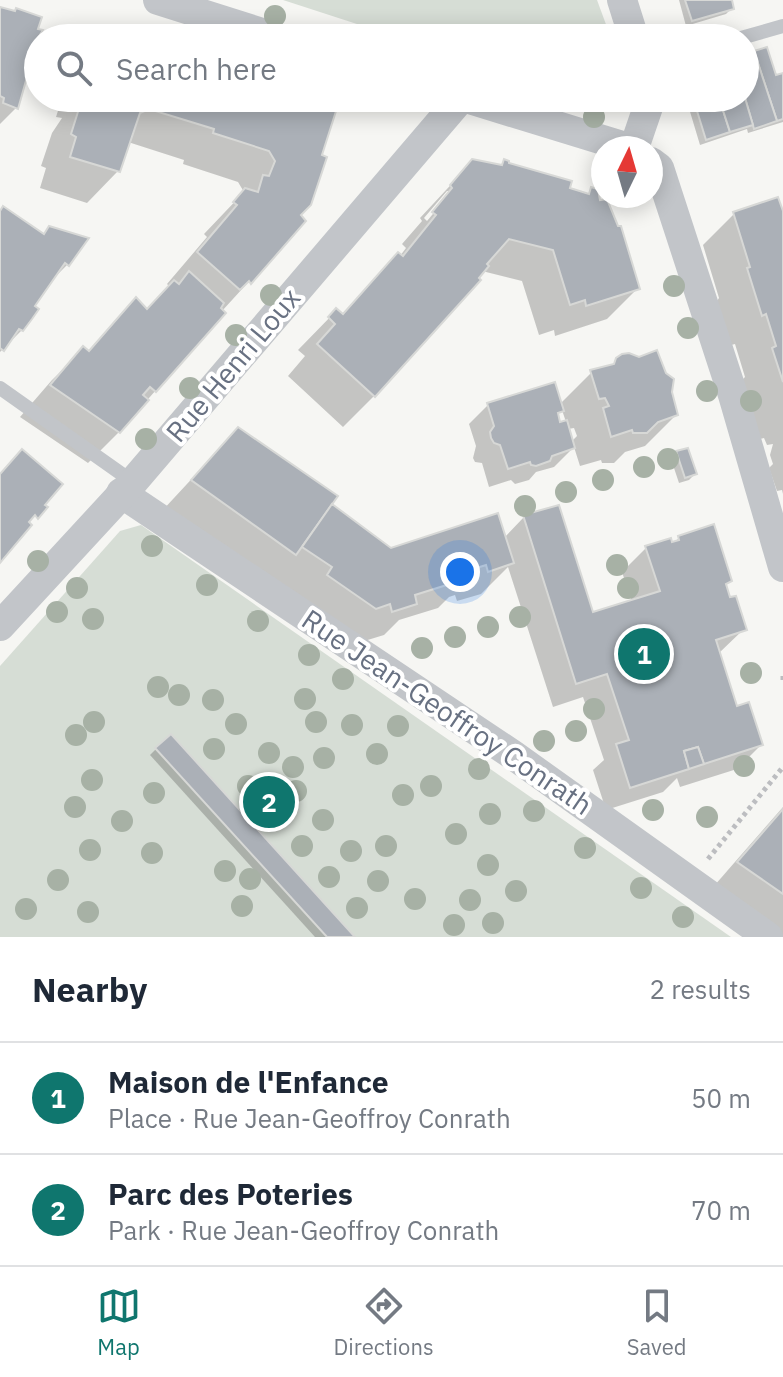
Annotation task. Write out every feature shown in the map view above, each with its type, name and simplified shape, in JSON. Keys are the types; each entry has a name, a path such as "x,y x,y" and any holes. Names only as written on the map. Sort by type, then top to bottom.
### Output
{"street":[{"path":"158,0 234,24"},
{"path":"622,0 630,24"},
{"name":"Rue Henri Loux","path":"0,626 127,488 451,112"},
{"path":"510,112 591,136"},
{"path":"636,136 646,112"},
{"path":"663,180 733,395 783,567"},
{"name":"Rue Jean-Geoffroy Conrath","path":"127,488 513,755 768,937"}],"lane":[{"path":"759,33 783,26"},
{"path":"0,388 127,488"}],"path":[{"path":"691,880 783,767"}],"shaded area":[{"path":"283,0 597,0 606,24 357,24"},
{"path":"141,525 731,937 0,937 0,666 120,531"}],"building":[{"path":"685,0 732,0 734,9 692,21"},
{"path":"0,7 15,11 16,8 42,17 40,24 24,24 24,88 18,109 3,103 4,98 0,96"},
{"path":"767,47 776,75 783,73 783,119 777,121 759,66 759,49"},
{"path":"759,66 777,121 754,129 749,112 759,112"},
{"path":"78,112 142,112 120,172 70,157 76,137 71,134"},
{"path":"159,112 336,112 322,155 327,157 311,205 301,215 306,221 251,284 249,281 240,290 197,252 237,205 233,202 245,188 258,192 263,175 269,176 275,161 269,151 213,133 214,129"},
{"path":"697,112 724,112 730,132 706,140"},
{"path":"724,112 749,112 753,125 730,132"},
{"path":"472,159 502,165 504,159 572,181 570,188 589,194 591,187 591,208 611,208 618,226 621,226 640,289 586,306 585,300 570,305 553,250 509,239 487,264 489,266 479,278 481,280 375,397 317,344 335,324 328,317 336,308 343,314 398,252 403,256 436,215 432,212 452,188 450,185"},
{"path":"778,197 783,211 783,382 772,348 776,346 766,314 762,316 733,212"},
{"path":"3,206 44,234 49,226 89,238 69,266 65,263 35,306 39,309 23,331 19,329 4,351 0,348 0,211"},
{"path":"189,271 224,303 221,308 226,313 156,392 150,387 143,395 149,400 120,433 50,385 83,346 89,351 136,297 147,309 174,280 179,284"},
{"path":"657,350 666,373 674,379 672,392 678,415 658,422 647,433 633,433 632,430 611,437 603,408 609,406 605,398 599,399 590,370 614,364 622,354 639,357"},
{"path":"555,382 564,411 558,413 560,422 567,420 575,448 536,466 530,462 508,469 500,445 491,438 490,432 494,426 487,403"},
{"path":"238,427 338,496 296,555 191,480"},
{"path":"688,448 697,474 685,478 676,451"},
{"path":"22,449 63,484 45,505 48,507 38,519 35,515 29,522 32,525 0,563 0,474"},
{"path":"332,504 391,548 498,513 514,563 488,572 486,565 470,570 472,577 415,595 417,604 392,612 390,604 376,609 327,575 332,567 302,547"},
{"path":"559,505 593,612 660,591 645,546 671,538 672,542 679,540 678,536 714,524 732,581 726,584 730,597 736,596 747,630 716,640 737,706 749,702 763,745 704,764 698,747 684,751 689,769 630,788 616,744 629,740 607,674 576,684 523,515"},
{"path":"171,734 355,937 327,937 155,748"},
{"path":"698,747 704,764 689,769 684,751"},
{"path":"783,809 783,894 737,862"}],"place":[{"name":"Maison de l'Enfance","path":"644,654"},
{"name":"Parc des Poteries","path":"269,802"}]}
